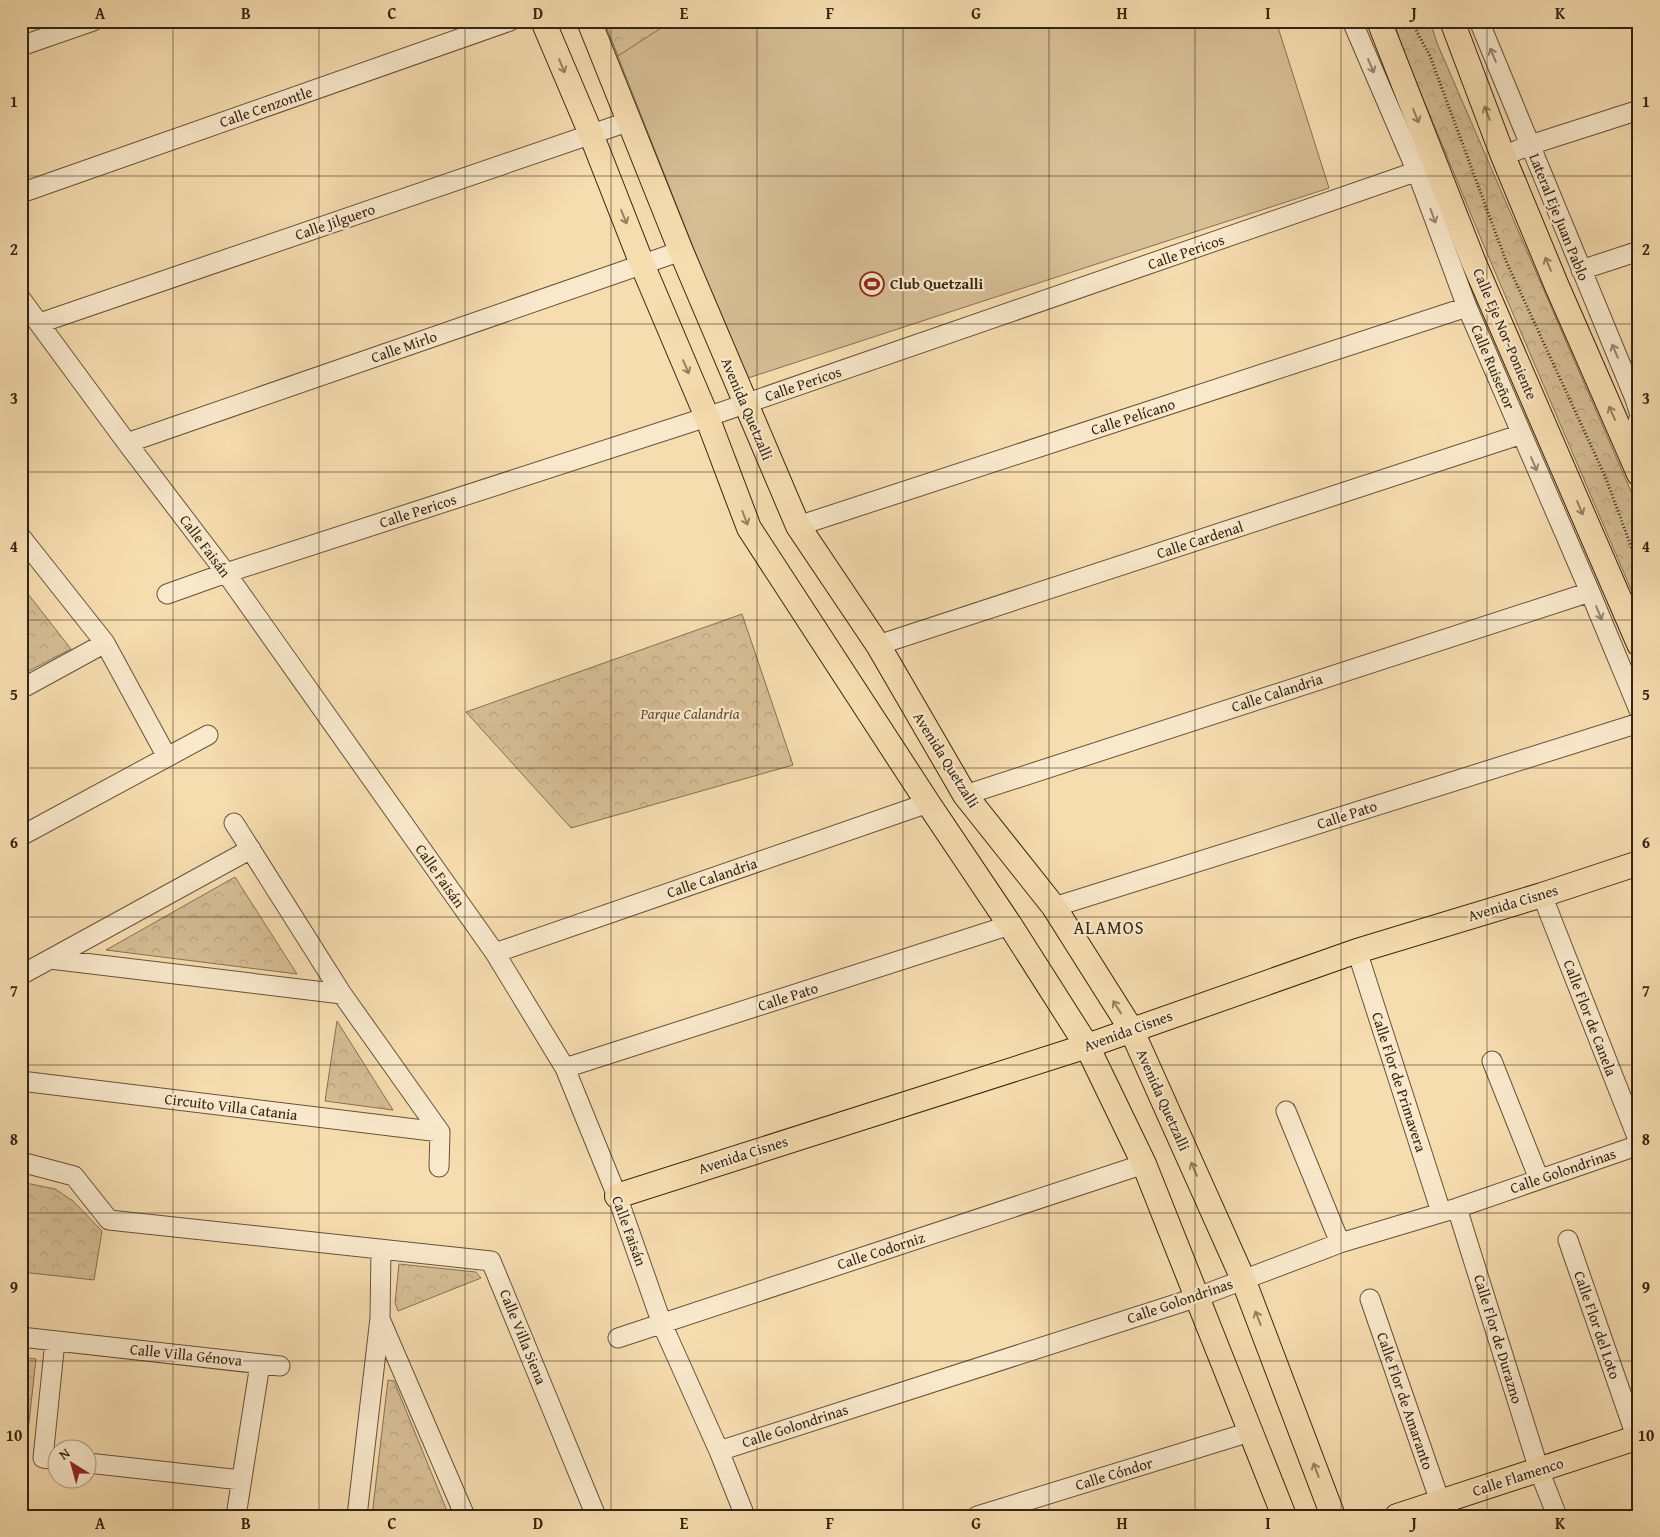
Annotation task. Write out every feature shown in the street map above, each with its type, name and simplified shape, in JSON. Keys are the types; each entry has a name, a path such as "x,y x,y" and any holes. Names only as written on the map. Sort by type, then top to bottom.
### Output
{"main road":[{"path":"543,21 591,134 642,264 707,417 749,528 1010,925 1087,1046 1144,1164 1284,1516"},
{"name":"Avenida Quetzalli","path":"589,21 681,251 798,526 878,645 965,795 1054,907 1131,1029 1243,1278 1333,1516"},
{"name":"Calle Eje Nor-Poniente","path":"1379,21 1426,169 1474,263 1639,644"},
{"path":"1452,21 1503,156 1556,284 1635,463"},
{"name":"Avenida Cisnes","path":"617,1196 1087,1046 1357,951 1542,895 1639,863"},
{"name":"Calle Flamenco","path":"1397,1516 1442,1509 1539,1470 1638,1440"}],"street":[{"path":"21,46 92,21"},
{"name":"Calle Cenzontle","path":"21,193 510,21"},
{"name":"Calle Ruiseñor","path":"1352,21 1426,169 1467,307 1639,710"},
{"name":"Lateral Eje Juan Pablo","path":"1479,21 1637,403"},
{"path":"1503,156 1530,145 1639,110"},
{"name":"Calle Jilguero","path":"40,323 630,121"},
{"name":"Calle Pericos","path":"167,594 226,573 707,417 1426,169"},
{"name":"Calle Mirlo","path":"127,444 681,251"},
{"path":"1581,270 1639,251"},
{"name":"Calle Faisán","path":"21,299 127,444 226,573 495,954 565,1068 617,1196 662,1324 719,1451 745,1516"},
{"name":"Calle Pelícano","path":"798,526 1467,307"},
{"path":"1635,463 1634,432 1639,418"},
{"name":"Calle Cardenal","path":"878,645 1522,434"},
{"path":"23,542 105,643 166,757"},
{"name":"Calle Calandria","path":"965,795 1590,592"},
{"path":"21,689 105,643"},
{"name":"Calle Pato","path":"1054,907 1639,723"},
{"path":"21,836 208,734"},
{"name":"Calle Calandria","path":"495,954 928,803"},
{"path":"234,823 342,994 440,1132 439,1167"},
{"path":"21,975 251,849"},
{"name":"Calle Flor de Canela","path":"1542,895 1639,1144"},
{"name":"Calle Pato","path":"565,1068 1010,925"},
{"name":"Calle Flor de Primavera","path":"1357,951 1449,1210"},
{"path":"50,959 342,994"},
{"path":"1492,1061 1539,1180"},
{"name":"Circuito Villa Catania","path":"21,1081 440,1132"},
{"path":"1286,1111 1340,1243"},
{"name":"Calle Golondrinas","path":"719,1451 1198,1296 1340,1243 1449,1210 1639,1144"},
{"name":"Calle Villa Siena","path":"21,1162 74,1176 109,1220 491,1261 596,1516"},
{"name":"Calle Codorniz","path":"618,1338 1144,1164"},
{"name":"Calle Flor de Durazno","path":"1449,1210 1539,1470 1557,1516"},
{"name":"Calle Flor del Loto","path":"1568,1240 1638,1440"},
{"path":"357,1516 380,1318 381,1249"},
{"name":"Calle Flor de Amaranto","path":"1370,1299 1442,1509"},
{"path":"380,1318 465,1516"},
{"name":"Calle Villa Génova","path":"21,1337 260,1364 236,1516"},
{"path":"48,1459 43,1458 55,1341"},
{"path":"260,1364 280,1366"},
{"name":"Calle Cóndor","path":"978,1516 1250,1432"},
{"path":"98,1464 241,1480"}],"path":[{"path":"1411,21 1421,36 1430,56 1506,261 1605,476 1639,568"}],"green space":[{"name":"Club Quetzalli","path":"604,21 1276,21 1329,188 745,379"},
{"path":"604,21 672,21 618,56"},
{"path":"1393,21 1430,21 1437,43 1639,510 1639,608 1484,246"},
{"path":"21,585 71,649 21,675"},
{"name":"Parque Calandria","path":"742,614 793,765 571,828 466,712"},
{"path":"235,877 297,974 106,950"},
{"path":"337,1021 393,1110 325,1101"},
{"path":"21,1182 55,1189 73,1201 102,1231 94,1280 21,1272"},
{"path":"399,1264 476,1272 481,1278 398,1311 395,1303"},
{"path":"21,1357 36,1359 21,1494"},
{"path":"388,1380 394,1381 449,1516 372,1516"}],"place":[{"name":"Club Quetzalli","path":"872,284"}],"district":[{"name":"ALAMOS","path":"1109,928"}]}
